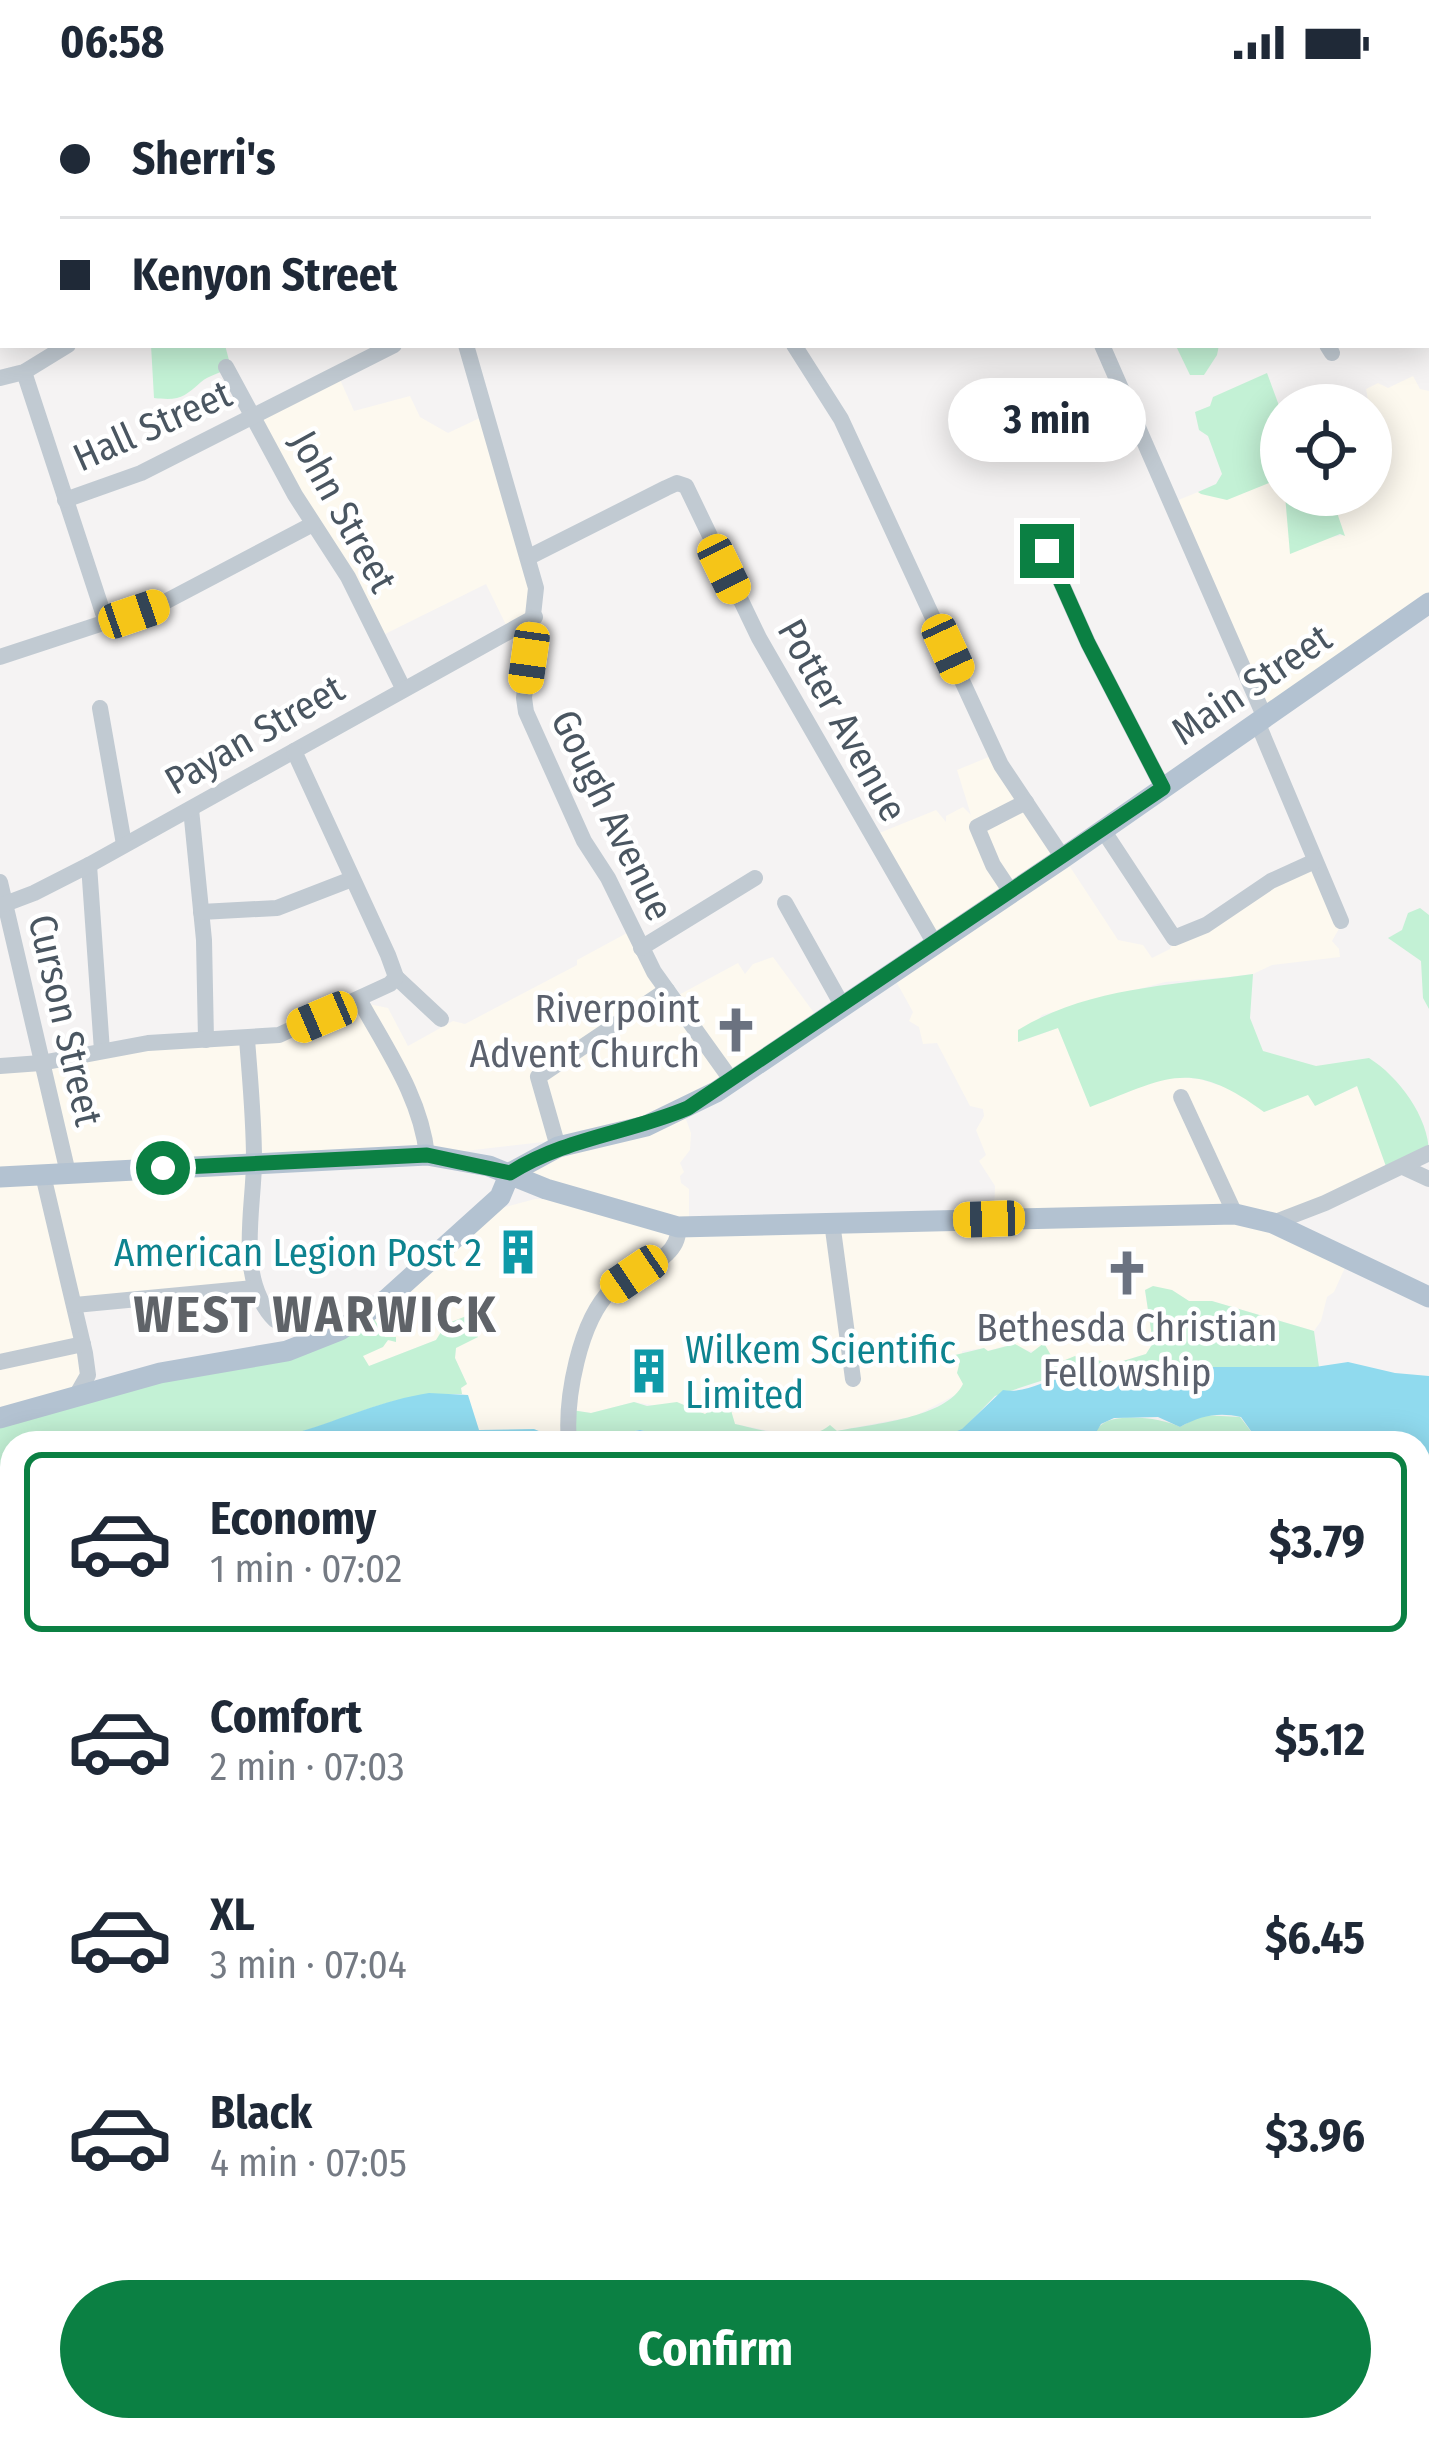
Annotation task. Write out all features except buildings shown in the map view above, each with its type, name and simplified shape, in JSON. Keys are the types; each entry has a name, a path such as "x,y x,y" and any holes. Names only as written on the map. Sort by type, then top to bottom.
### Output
{"main road":[{"name":"Main Street","path":"510,1173 558,1147 667,1118 732,1081 1426,611"},
{"path":"0,1177 427,1155 510,1173 546,1189 678,1227 1235,1214 1273,1223 1429,1297"},
{"path":"0,1418 160,1373 287,1352 351,1322 387,1299 500,1197 510,1173"}],"street":[{"path":"0,378 23,372 63,348"},
{"name":"Hall Street","path":"65,500 141,473 388,348"},
{"name":"Gough Avenue","path":"467,348 530,557 538,601 526,712 584,841 608,878 641,948 732,1081"},
{"path":"796,348 841,419 1001,765 1063,858"},
{"path":"1103,348 1341,921"},
{"name":"John Street","path":"226,367 313,524 348,577 403,688"},
{"path":"23,372 106,622"},
{"name":"Potter Avenue","path":"530,557 666,488 677,483 686,486 759,638 935,944"},
{"path":"0,657 186,593 313,524"},
{"path":"1047,551 1088,643 1163,788"},
{"name":"Payan Street","path":"5,904 89,865 535,617"},
{"path":"100,708 124,844"},
{"path":"294,751 396,977 441,1018"},
{"path":"1012,892 993,866 977,826 1026,802"},
{"path":"191,809 206,1040"},
{"path":"1103,830 1174,938 1206,926 1271,881 1315,861"},
{"path":"89,865 102,1051"},
{"path":"641,948 755,878"},
{"path":"201,912 277,908 352,879"},
{"name":"Curson Street","path":"0,882 68,1173"},
{"path":"785,903 842,1005"},
{"path":"0,1066 41,1064 148,1042 279,1035 360,1000 396,977"},
{"path":"558,1147 538,1077 667,991"},
{"path":"360,1000 416,1105 424,1124 427,1155"},
{"path":"247,1039 254,1288 267,1311 288,1325 309,1329 351,1322"},
{"path":"1181,1097 1235,1214"},
{"path":"1273,1223 1429,1153"},
{"path":"1402,1166 1429,1179"},
{"path":"43,1175 88,1375 76,1396"},
{"path":"832,1222 853,1379"},
{"path":"569,1431 572,1380 596,1310 613,1288 670,1252 679,1238 678,1227"},
{"path":"75,1305 254,1288"},
{"path":"0,1362 83,1344"}],"shaded area":[{"path":"338,375 354,411 410,396 420,417 448,433 486,415 539,599 509,631 486,584 379,637 251,418"},
{"path":"1413,376 1420,389 1429,391 1429,604 1265,718 1171,503 1198,492 1227,499 1260,486 1260,516 1288,516 1291,544 1344,535 1338,516 1392,516 1392,386"},
{"path":"996,754 1118,940 1143,945 1152,958 1170,949 1175,938 1310,863 1340,927 1332,941 1340,957 1272,965 1253,974 1165,982 1042,1015 1019,1042 1058,1028 1091,1106 1167,1076 1199,1079 1234,1090 1264,1112 1308,1094 1316,1105 1358,1086 1388,1172 1281,1221 1348,1261 1314,1331 1212,1301 1189,1301 1172,1290 1145,1291 1153,1343 1146,1354 1109,1365 1094,1358 1060,1363 1037,1352 1005,1346 962,1351 959,1393 915,1416 836,1431 770,1431 735,1424 732,1388 705,1414 634,1402 591,1413 566,1409 565,1431 479,1430 468,1396 462,1394 467,1384 455,1358 456,1348 442,1333 436,1340 369,1366 362,1356 395,1337 385,1337 370,1312 490,1211 535,1199 555,1199 521,1179 552,1141 448,1153 251,1165 255,1283 81,1305 81,1390 0,1417 0,1065 237,1040 359,1002 388,1008 408,1046 453,1021 465,1024 627,933 675,997 738,963 745,974 753,964 773,957 820,1021 683,1111 691,1133 690,1150 680,1163 681,1183 689,1189 689,1222 994,1218 995,1186 979,1161 986,1155 976,1130 983,1109 970,1106 937,1043 923,1044 919,1027 909,1021 913,1012 892,974 933,945 872,836 936,810 946,822 946,816 963,807 971,815 957,770"}],"green space":[{"path":"151,348 226,348 231,368 181,397 154,398"},
{"path":"1177,348 1218,348 1204,375 1190,375"},
{"path":"1267,373 1271,384 1260,384 1260,487 1227,500 1198,492 1216,484 1222,474 1195,412 1210,406 1213,397"},
{"path":"1287,516 1338,516 1345,536 1290,554"},
{"path":"1420,908 1429,915 1429,1009 1423,998 1421,961 1388,938 1402,930 1408,913"},
{"path":"1253,974 1250,1018 1263,1051 1316,1066 1369,1058 1410,1099 1424,1126 1429,1153 1388,1172 1357,1086 1315,1106 1308,1095 1264,1112 1216,1084 1178,1078 1090,1107 1058,1028 1018,1042 1018,1030 1103,996"},
{"path":"1153,1286 1172,1290 1189,1301 1212,1301 1314,1331 1319,1367 1191,1367 1074,1379 1056,1376 995,1396 959,1431 837,1431 888,1422 941,1405 963,1384 955,1355 1015,1344 1031,1353 1044,1343 1060,1362 1075,1356 1083,1362 1093,1358 1110,1365 1146,1354 1153,1343 1145,1290"},
{"path":"370,1312 385,1337 396,1337 396,1342 388,1340 363,1356 369,1366 436,1340 446,1324 469,1315 478,1337 456,1348 455,1358 467,1384 462,1394 396,1401 303,1431 0,1431 0,1417 287,1352"},
{"path":"733,1386 730,1407 735,1424 764,1431 566,1431 565,1409 591,1413 634,1402 647,1406 677,1402 705,1414"},
{"path":"1202,1415 1240,1417 1251,1431 1096,1431 1108,1421 1128,1418 1180,1427"}],"water":[{"path":"1348,1362 1429,1376 1429,1431 1251,1431 1241,1417 1224,1415 1180,1427 1158,1417 1114,1418 1097,1431 957,1431 1003,1390 1055,1380 1191,1367 1315,1367"},
{"path":"468,1395 479,1430 539,1431 301,1431 412,1396"}],"place":[{"name":"Riverpoint Advent Church","path":"736,1030"},
{"name":"American Legion Post 2","path":"518,1252"},
{"name":"Bethesda Christian Fellowship","path":"1127,1273"},
{"name":"Wilkem Scientific Limited","path":"649,1371"}],"district":[{"name":"WEST WARWICK","path":"316,1314"}],"route":[{"path":"163,1168 427,1155 510,1173 558,1147 646,1126 688,1108 1063,858 1163,788 1088,643 1047,551"}]}
